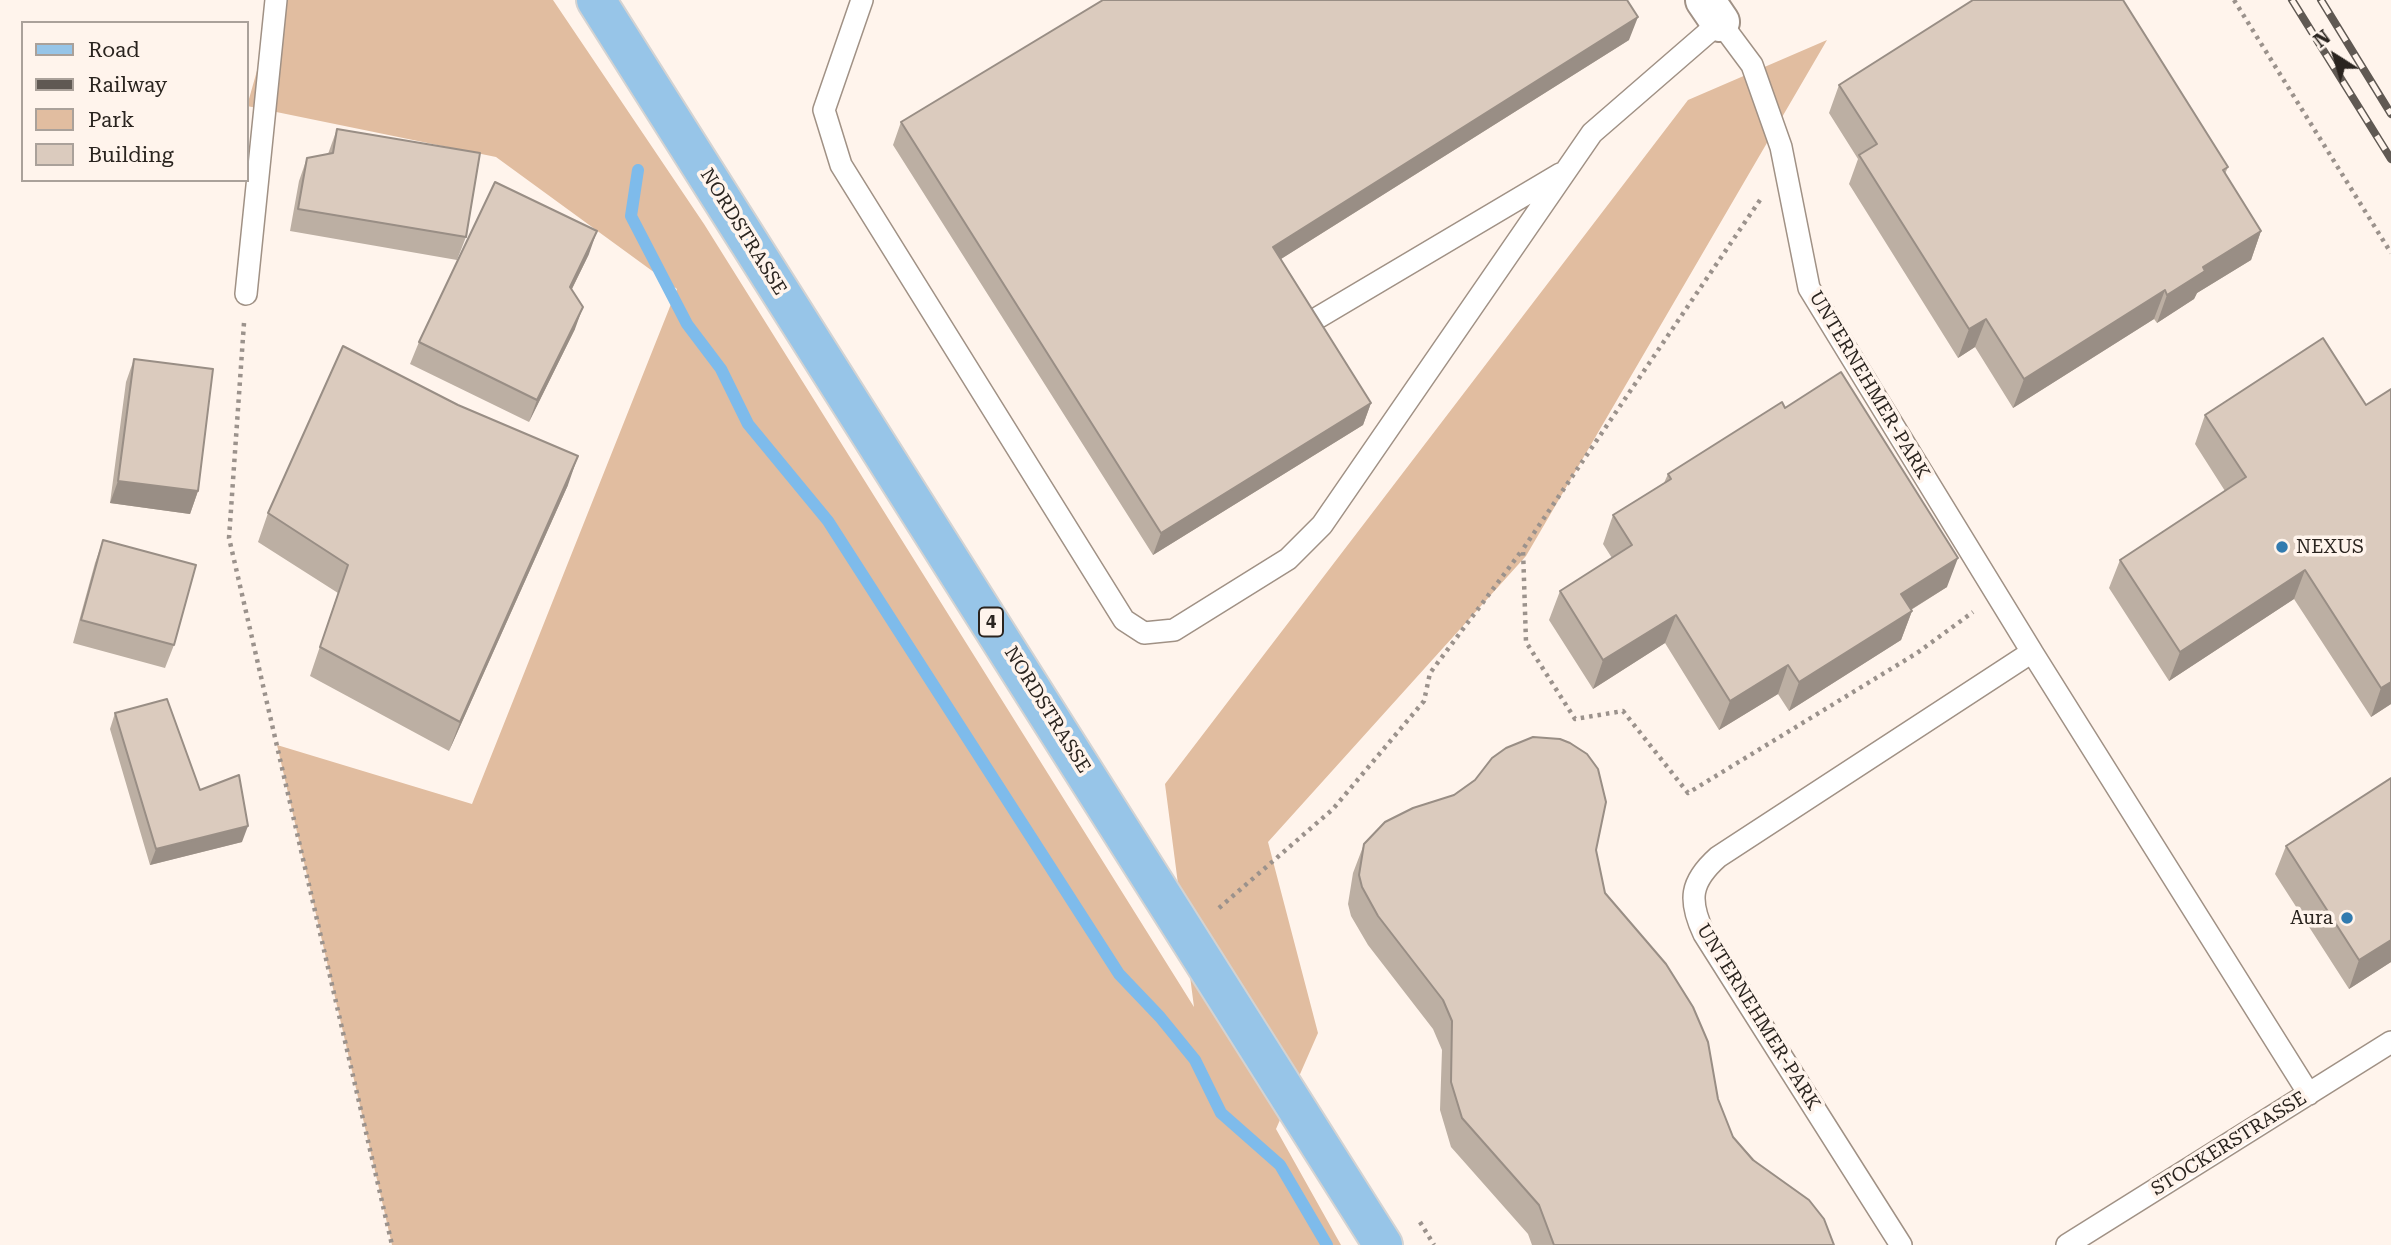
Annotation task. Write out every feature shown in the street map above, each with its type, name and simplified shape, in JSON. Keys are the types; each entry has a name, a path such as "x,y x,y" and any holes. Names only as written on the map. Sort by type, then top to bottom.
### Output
{"main road":[{"name":"NORDSTRASSE","path":"596,0 1383,1245"}],"lane":[{"path":"246,295 276,0"},
{"path":"862,0 824,110 841,164 1124,620 1144,633 1174,630 1288,559 1322,525 1592,133 1713,11"},
{"name":"UNTERNEHMER-PARK","path":"1713,11 1752,65 1784,163 1809,288 1996,595 2309,1094"},
{"path":"1319,317 1568,169"},
{"name":"UNTERNEHMER-PARK","path":"1900,1245 1704,934 1695,914 1693,898 1700,873 1718,857 2032,652"},
{"name":"STOCKERSTRASSE","path":"2067,1245 2391,1042"}],"path":[{"path":"2234,0 2391,253"},
{"path":"1219,908 1333,809 1424,701 1430,673 1523,549 1784,163"},
{"path":"246,295 229,538 391,1245"},
{"path":"1523,549 1526,642 1575,719 1623,711 1688,793 1917,653 1996,595"}],"green space":[{"path":"277,0 553,0 704,224 1194,1007 1165,784 1688,100 1827,40 1526,556 1268,842 1318,1033 1276,1129 1341,1245 392,1245 277,745 472,804 677,289 496,157 248,106"}],"building":[{"path":"1103,0 1627,0 1638,17 1273,247 1371,403 1161,533 901,122"},
{"path":"1973,0 2123,0 2228,167 2223,170 2261,231 2203,267 2205,271 2167,295 2165,290 2024,379 1986,319 1969,329 1859,155 1877,144 1839,85"},
{"path":"337,129 480,153 466,237 298,209 307,158 333,153"},
{"path":"495,182 597,231 570,287 583,307 537,400 419,342"},
{"name":"NEXUS","path":"2323,338 2366,405 2391,389 2391,682 2381,688 2305,570 2180,652 2120,560 2246,477 2205,415"},
{"path":"343,346 458,405 578,456 460,722 320,647 348,565 268,513"},
{"path":"134,359 213,369 198,491 118,481"},
{"path":"1841,372 1958,558 1901,594 1912,611 1799,682 1788,665 1730,701 1676,615 1603,660 1560,591 1632,545 1613,515 1671,479 1668,474 1782,402 1785,408"},
{"path":"103,540 196,565 174,645 81,620"},
{"path":"167,699 200,790 239,775 248,826 156,849 115,713"},
{"path":"1533,737 1560,739 1570,743 1587,754 1598,769 1606,802 1596,850 1605,893 1666,964 1693,1007 1708,1042 1718,1099 1733,1137 1753,1160 1809,1200 1824,1219 1834,1245 1554,1245 1539,1205 1462,1118 1451,1082 1452,1021 1443,1000 1378,916 1362,887 1359,875 1364,844 1385,822 1413,808 1454,795 1475,780 1492,758 1506,748"},
{"name":"Aura","path":"2391,778 2391,940 2359,960 2286,846"}],"waterway":[{"path":"638,170 631,216 687,324 721,369 748,424 828,521 1119,974 1160,1017 1195,1060 1221,1113 1280,1165 1327,1245"}],"railway":[{"path":"2292,0 2391,159"},
{"path":"2321,0 2391,114"}],"place":[{"name":"NEXUS","path":"2282,547"},
{"name":"Aura","path":"2347,918"}]}
